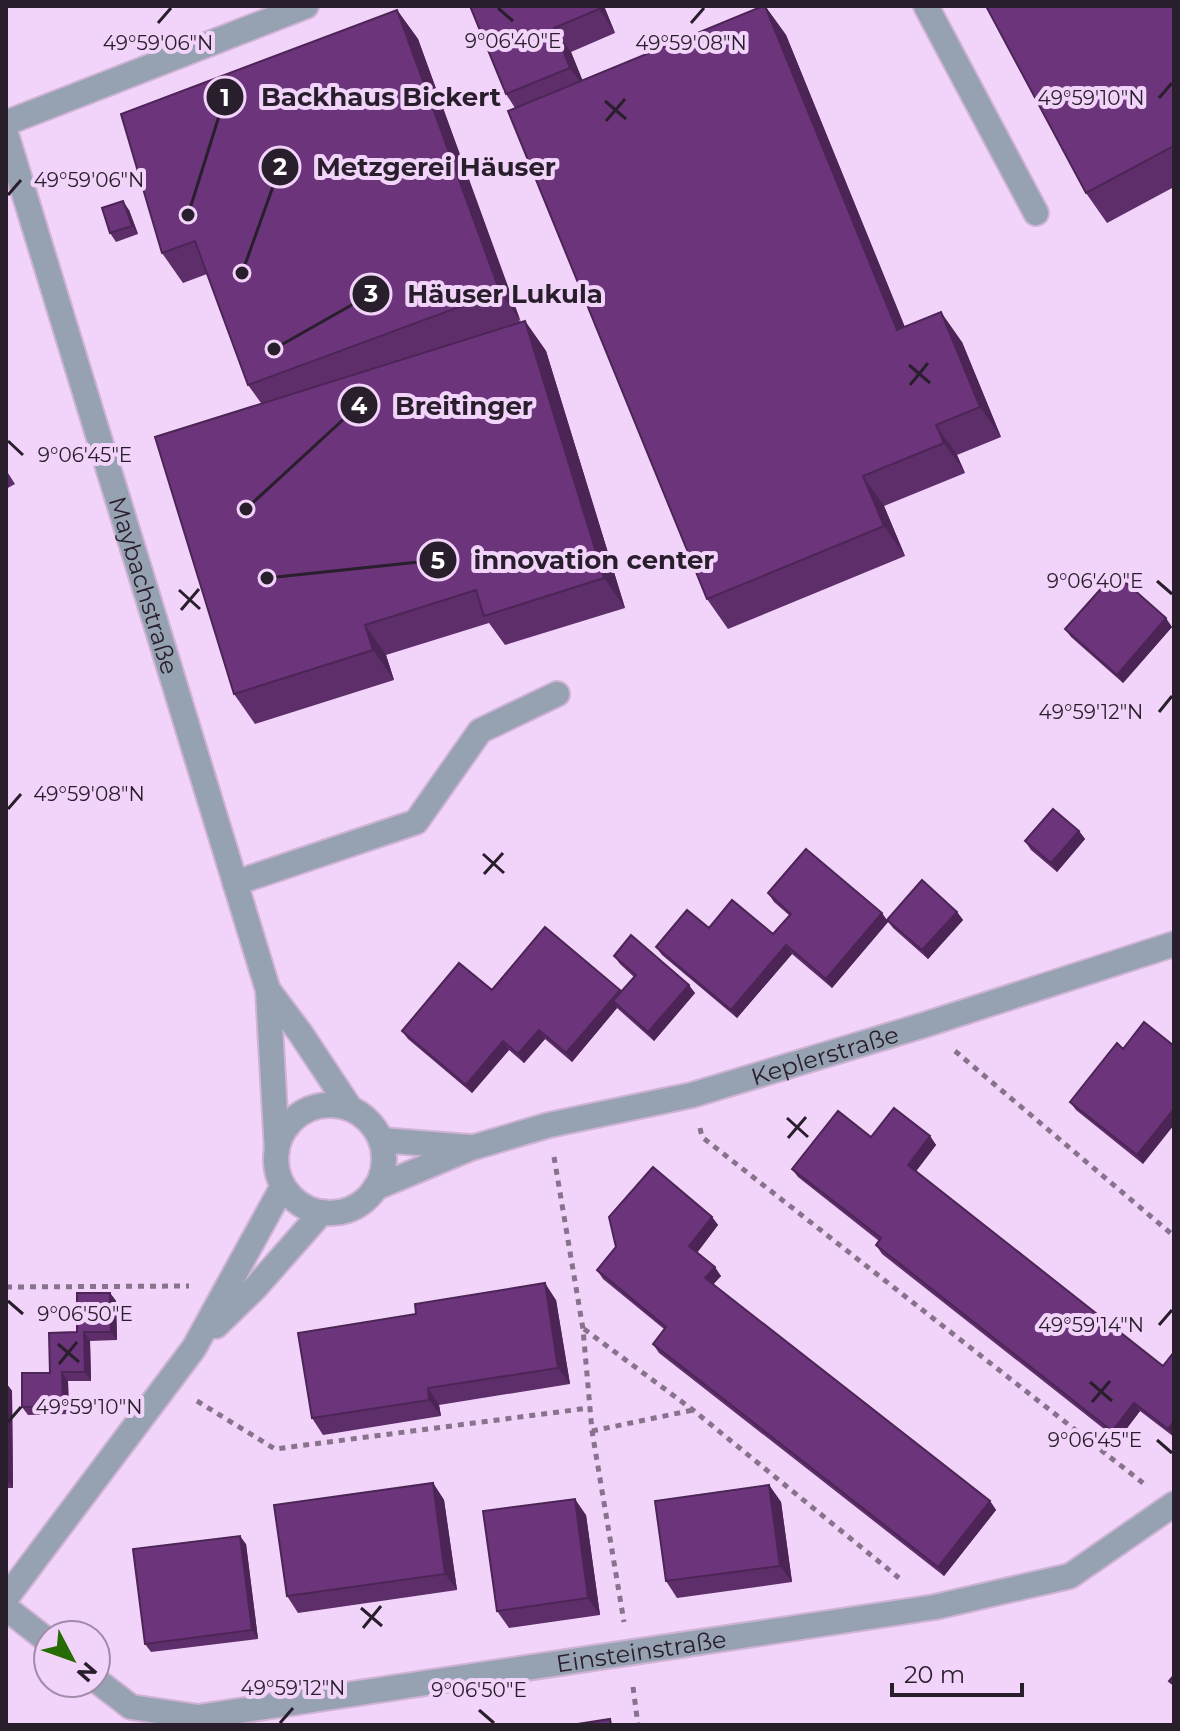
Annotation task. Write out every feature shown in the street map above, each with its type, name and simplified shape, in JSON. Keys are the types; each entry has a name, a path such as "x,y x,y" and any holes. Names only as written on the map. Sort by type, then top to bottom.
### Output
{"street":[{"path":"6,123 306,6"},
{"path":"926,6 1036,213"},
{"name":"Maybachstraße","path":"6,134 268,990 277,1150"},
{"path":"235,883 416,822 480,731 557,694"},
{"name":"Keplerstraße","path":"322,1212 352,1208 365,1200 375,1188 471,1148 549,1125 692,1095 924,1025 1174,944"},
{"name":"Maybachstraße","path":"268,990 350,1108"},
{"path":"194,1348 255,1288 322,1212 294,1198 283,1186 277,1169 277,1150 291,1122 318,1106 334,1105 350,1108 374,1126 385,1156 383,1173 375,1188"},
{"name":"Keplerstraße","path":"381,1140 471,1148"},
{"path":"6,1598 194,1348 283,1186"},
{"name":"Einsteinstraße","path":"112,1692 131,1707 198,1717 935,1607 1070,1576 1173,1505"},
{"path":"6,1608 32,1628"}],"path":[{"path":"924,1025 1174,1236"},
{"path":"702,1137 1173,1505"},
{"path":"555,1166 583,1329 592,1431 629,1654"},
{"path":"6,1287 231,1285"},
{"path":"583,1329 693,1410 935,1607"},
{"path":"169,1384 275,1449 589,1408"},
{"path":"592,1431 693,1410"}],"building":[{"path":"470,6 597,6 599,9 554,28 570,68 506,94"},
{"path":"763,6 897,330 941,312 980,407 936,425 944,443 863,476 884,526 707,599 508,111"},
{"path":"986,6 1174,6 1174,146 1086,193"},
{"path":"397,10 500,292 248,385 195,241 162,253 121,114"},
{"path":"123,201 132,226 110,233 102,208"},
{"path":"525,321 604,578 484,616 476,590 365,625 373,650 234,694 155,437"},
{"path":"1115,573 1166,618 1117,675 1065,629"},
{"path":"1053,809 1079,831 1051,863 1025,841"},
{"path":"806,849 882,913 826,979 786,945 731,1010 656,947 687,910 709,928 732,900 773,934 791,914 768,893"},
{"path":"922,880 957,912 922,950 887,920"},
{"path":"545,927 620,990 566,1053 539,1030 518,1054 503,1041 466,1085 402,1031 459,963 492,990"},
{"path":"631,935 689,985 648,1032 613,1001 636,975 614,956"},
{"path":"1144,1022 1174,1046 1174,1109 1137,1155 1070,1102 1117,1043 1123,1049"},
{"path":"894,1108 930,1136 908,1165 1163,1366 1174,1352 1174,1421 1168,1429 1134,1403 1112,1431 876,1245 881,1238 792,1169 838,1111 871,1137"},
{"path":"653,1167 712,1217 689,1246 715,1267 705,1278 990,1501 938,1567 653,1344 666,1327 597,1270 616,1247 609,1217"},
{"path":"545,1283 558,1368 428,1388 429,1400 312,1418 298,1333 416,1314 415,1304"},
{"path":"77,1293 110,1293 111,1332 84,1332 85,1372 62,1372 63,1406 22,1407 22,1373 50,1373 49,1333 77,1332"},
{"path":"6,1383 7,1480 6,1480"},
{"path":"433,1483 445,1574 287,1596 274,1505"},
{"path":"769,1485 780,1566 666,1581 655,1501"},
{"path":"575,1499 588,1598 497,1611 483,1511"},
{"path":"240,1536 252,1630 145,1644 133,1549"},
{"path":"610,1719 611,1725 571,1725"}],"place":[{"name":"Backhaus Bickert","path":"188,215"},
{"name":"Metzgerei Häuser","path":"242,273"},
{"name":"Häuser Lukula","path":"274,349"},
{"name":"Breitinger","path":"246,509"},
{"name":"innovation center","path":"267,578"}]}
